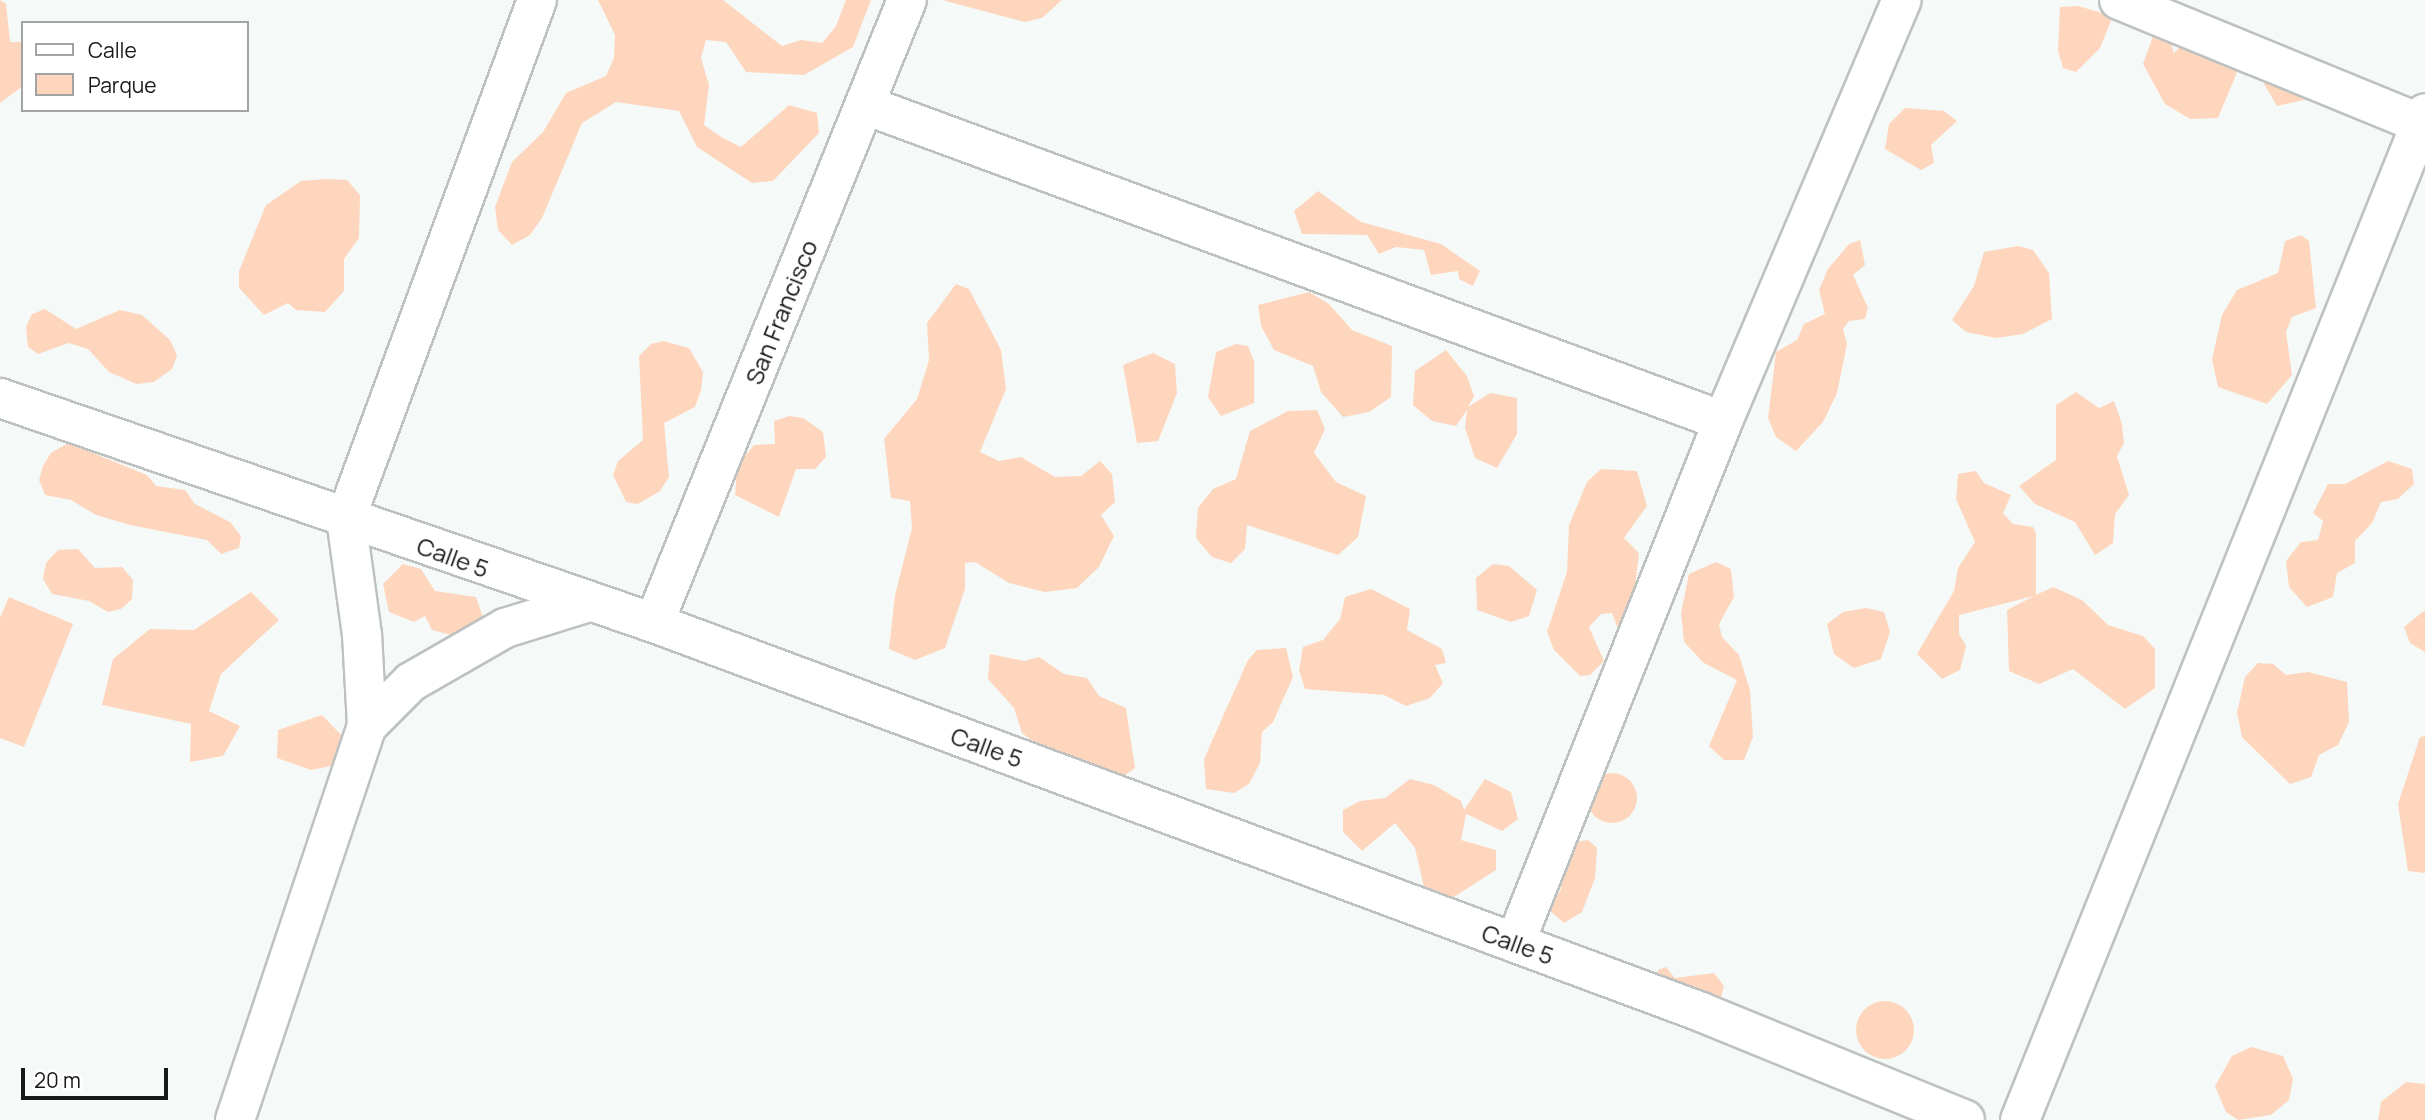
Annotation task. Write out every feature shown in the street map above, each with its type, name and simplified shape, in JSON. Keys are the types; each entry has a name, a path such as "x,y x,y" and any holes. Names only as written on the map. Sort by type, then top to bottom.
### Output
{"street":[{"path":"235,1120 367,726 362,635 346,517 537,0"},
{"name":"San Francisco","path":"654,623 907,0"},
{"path":"1515,943 1723,421 1902,0"},
{"path":"2020,1120 2423,119 2119,0"},
{"path":"865,105 1723,421"},
{"name":"Calle 5","path":"0,398 586,603 654,623 1515,943 1965,1120"},
{"path":"367,726 411,682 505,628 586,603"}],"green space":[{"path":"0,0 6,4 10,42 21,42 21,87 0,103"},
{"path":"598,0 723,0 782,46 801,40 822,43 836,26 846,0 871,0 853,47 804,75 746,72 726,42 706,40 701,58 709,85 704,125 721,137 741,147 789,105 817,113 819,133 773,181 752,183 697,147 679,111 616,102 582,123 542,218 530,235 512,245 498,230 495,207 512,162 543,132 566,93 606,76 614,58 615,35"},
{"path":"942,0 1062,0 1042,18 1025,22"},
{"path":"2078,6 2113,16 2100,48 2076,72 2063,68 2058,51 2060,7"},
{"path":"2155,31 2166,31 2174,53 2187,40 2240,65 2218,118 2190,119 2165,104 2143,64"},
{"path":"2286,59 2323,96 2277,106 2264,84"},
{"path":"1905,108 1944,111 1957,121 1931,145 1934,163 1921,170 1885,149 1889,124"},
{"path":"347,180 360,195 359,238 344,259 344,291 325,312 296,310 288,303 264,315 239,288 239,271 266,205 301,181"},
{"path":"1318,191 1361,222 1441,244 1480,271 1473,286 1459,279 1458,271 1431,275 1424,250 1396,247 1379,254 1367,235 1302,234 1294,211"},
{"path":"2301,235 2309,241 2316,308 2292,317 2286,332 2292,375 2267,404 2218,387 2212,359 2222,315 2237,290 2278,273 2285,241"},
{"path":"1860,240 1865,265 1853,275 1868,308 1865,319 1849,321 1843,329 1847,344 1837,393 1823,422 1796,451 1776,437 1768,418 1776,352 1797,340 1804,324 1825,314 1819,290 1828,269 1849,244"},
{"path":"2018,246 2033,250 2049,273 2052,319 2023,334 1996,338 1966,332 1952,320 1974,286 1984,252"},
{"path":"956,284 969,289 1001,350 1006,389 980,452 999,461 1021,457 1055,477 1081,476 1100,461 1112,474 1115,502 1101,515 1114,536 1099,567 1077,588 1045,592 1009,583 975,562 965,563 965,589 945,648 915,660 889,649 895,595 912,528 910,501 891,498 884,439 917,399 929,360 927,323"},
{"path":"1309,292 1329,304 1352,330 1392,346 1391,397 1369,412 1343,417 1321,392 1313,366 1274,350 1261,326 1258,305"},
{"path":"45,309 76,329 120,310 142,315 170,340 177,355 172,369 154,382 136,384 109,372 88,349 69,343 38,354 28,347 26,327 32,314"},
{"path":"663,341 689,348 703,372 701,390 695,407 664,423 669,477 660,491 638,504 626,502 613,475 618,461 643,440 639,356 651,344"},
{"path":"1236,344 1248,346 1254,361 1254,403 1221,416 1208,397 1216,352"},
{"path":"1446,350 1467,376 1474,396 1468,407 1490,393 1517,398 1517,434 1497,468 1475,458 1465,428 1467,410 1456,426 1432,421 1413,405 1415,371"},
{"path":"1153,353 1175,364 1177,393 1158,441 1137,443 1123,365"},
{"path":"2076,392 2099,408 2114,401 2122,424 2124,443 2117,456 2129,495 2115,514 2113,543 2095,555 2075,522 2035,504 2019,486 2056,460 2056,405"},
{"path":"1317,410 1325,429 1314,453 1336,482 1366,496 1358,537 1338,555 1247,525 1245,549 1231,563 1212,557 1196,538 1198,508 1213,489 1236,479 1250,431 1288,411"},
{"path":"789,416 803,418 823,432 826,457 815,469 796,469 779,517 735,495 737,466 754,445 775,444 774,421"},
{"path":"68,443 147,475 156,486 185,490 195,504 230,522 241,536 239,548 221,554 207,540 130,525 96,515 71,500 45,495 39,480 43,466 51,453"},
{"path":"2388,461 2412,469 2414,484 2398,499 2381,502 2372,523 2355,541 2355,563 2337,573 2333,597 2307,607 2289,587 2286,561 2301,542 2318,540 2323,521 2313,513 2328,484 2345,484"},
{"path":"1601,469 1637,471 1647,506 1624,538 1639,553 1630,629 1618,629 1612,613 1601,614 1589,627 1604,661 1590,675 1580,676 1554,650 1547,632 1567,572 1569,525 1587,482"},
{"path":"1976,471 1984,483 2011,495 2003,513 2013,524 2033,527 2036,533 2036,595 2053,587 2082,600 2108,625 2143,636 2155,649 2155,688 2125,709 2073,669 2039,684 2009,671 2007,610 2034,596 1959,615 1959,634 1966,646 1960,670 1942,679 1917,654 1954,591 1958,568 1975,542 1956,499 1958,474"},
{"path":"78,549 95,568 122,567 133,580 132,599 121,609 108,612 89,601 52,594 43,579 46,563 58,550"},
{"path":"1716,562 1731,569 1734,597 1719,624 1722,637 1739,655 1750,690 1753,737 1744,760 1724,760 1709,746 1737,680 1704,663 1684,642 1681,613 1689,574"},
{"path":"403,564 421,569 435,591 476,597 484,620 455,636 432,630 425,616 414,622 389,612 383,584"},
{"path":"1493,564 1509,566 1537,590 1529,616 1511,622 1477,610 1476,578"},
{"path":"1371,589 1410,609 1407,630 1442,649 1446,663 1435,665 1443,683 1430,698 1406,706 1384,695 1305,689 1299,670 1303,647 1323,640 1340,619 1345,597"},
{"path":"251,592 279,620 221,674 209,711 240,726 223,756 190,762 191,724 102,705 113,659 150,629 194,630"},
{"path":"9,597 73,624 24,747 0,738 0,618"},
{"path":"1866,608 1884,612 1890,632 1881,659 1854,668 1834,654 1827,624 1843,612"},
{"path":"2425,610 2425,652 2410,643 2404,627"},
{"path":"1286,648 1293,677 1273,722 1262,732 1260,763 1249,784 1234,793 1206,789 1204,759 1248,660 1257,650"},
{"path":"990,654 1024,661 1039,657 1064,674 1087,678 1099,696 1126,708 1135,768 1107,789 1022,733 1014,708 988,679"},
{"path":"2258,663 2273,664 2286,675 2308,672 2347,682 2349,722 2338,745 2319,755 2311,777 2290,784 2242,737 2237,713 2245,677"},
{"path":"322,715 345,739 331,766 311,770 277,758 278,730"},
{"path":"2425,736 2425,873 2408,871 2398,804 2420,737"},
{"path":"1602,774 1622,774 1636,788 1636,808 1622,822 1602,822 1588,808 1588,788"},
{"path":"1410,779 1434,785 1461,801 1464,810 1485,779 1511,792 1518,819 1502,831 1466,814 1461,840 1496,850 1496,870 1446,902 1426,896 1415,848 1395,823 1362,851 1343,832 1343,810 1360,801 1385,798"},
{"path":"1588,840 1597,848 1595,878 1582,912 1564,923 1549,910 1561,889 1563,844"},
{"path":"1666,967 1675,978 1714,973 1724,986 1718,1008 1656,986 1658,970"},
{"path":"1885,1001 1901,1006 1909,1014 1914,1030 1909,1046 1901,1054 1885,1059 1869,1054 1861,1046 1856,1030 1861,1014 1869,1006"},
{"path":"2251,1047 2283,1056 2293,1079 2289,1100 2271,1115 2238,1120 2226,1112 2215,1086 2232,1056"},
{"path":"2406,1082 2425,1084 2425,1120 2378,1120 2381,1102"}]}
